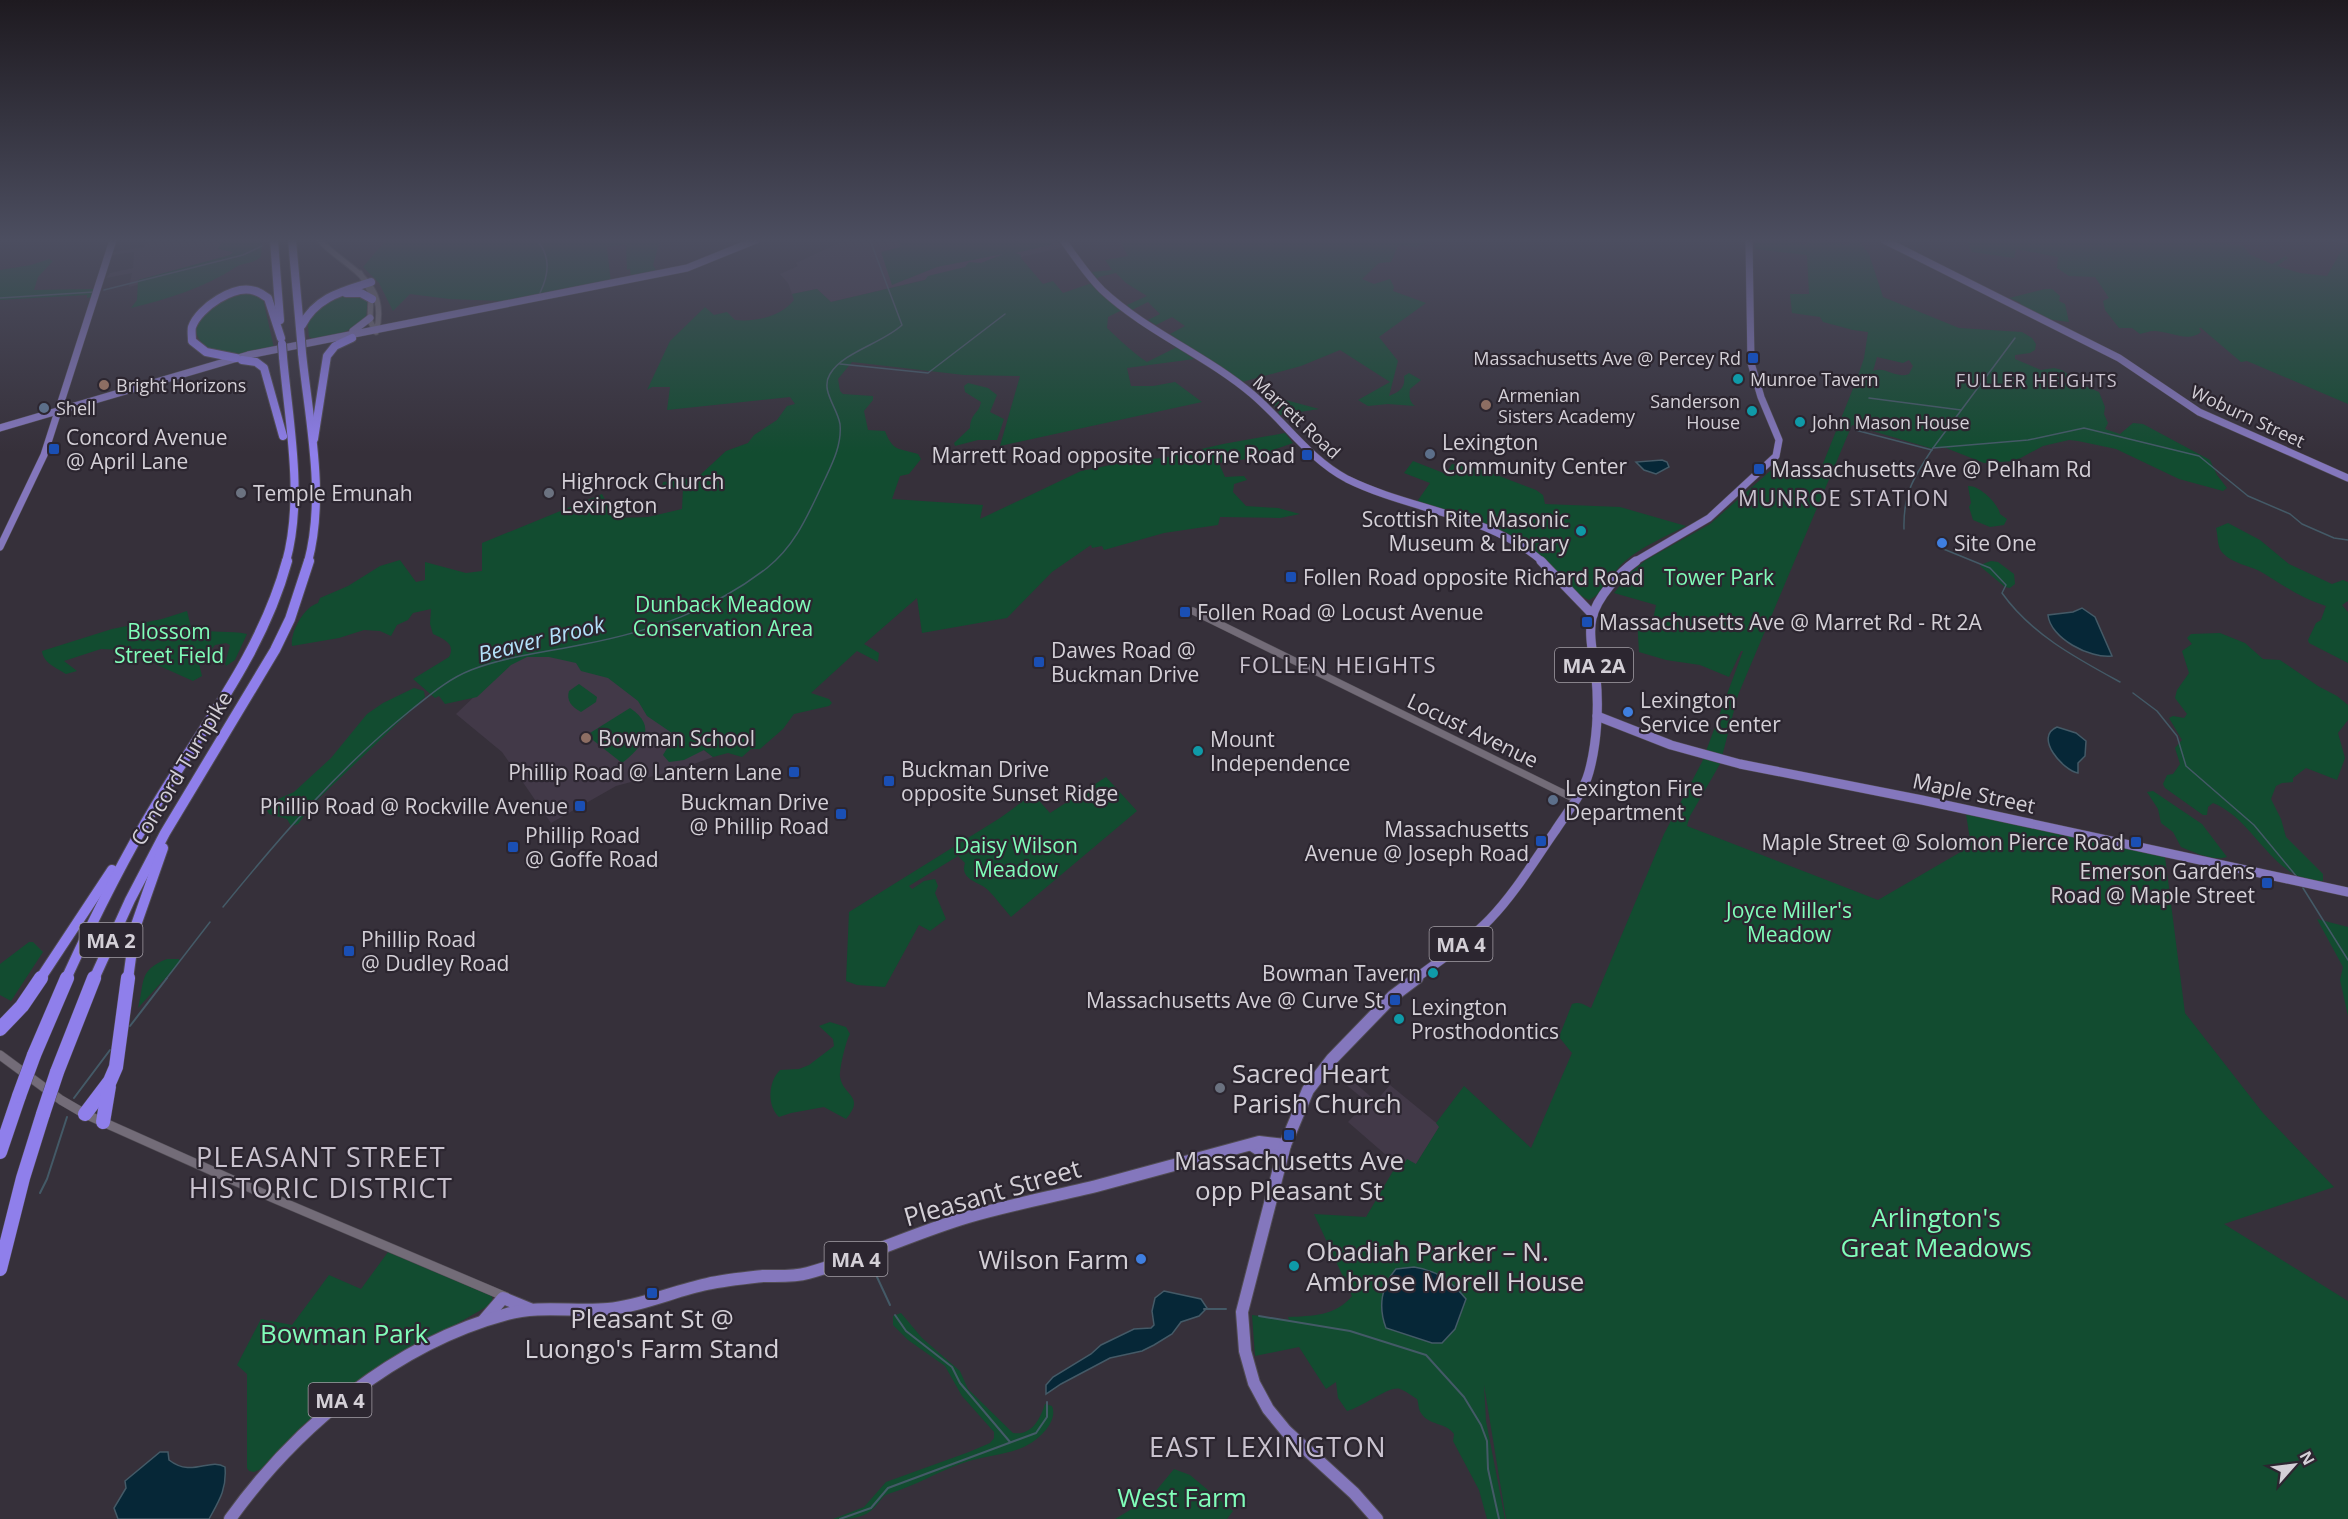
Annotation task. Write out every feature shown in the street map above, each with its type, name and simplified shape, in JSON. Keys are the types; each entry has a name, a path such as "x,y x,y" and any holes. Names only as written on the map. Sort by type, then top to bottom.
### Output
{"highway":[{"path":"202,311 198,314 193,325 192,334 197,346 207,353 255,362 264,368 284,439 290,449"},
{"path":"271,311 281,341"},
{"name":"Concord Turnpike","path":"0,1152 34,1055 81,945 156,805 237,678 276,599 286,566 292,534 293,501 279,311"},
{"name":"Concord Turnpike","path":"0,1269 23,1178 43,1114 57,1072 106,950 175,814 261,675 297,601 310,557 315,488 299,311"},
{"path":"301,335 308,311"},
{"path":"311,451 327,356 347,337"},
{"path":"103,1122 118,1056 136,924 175,814"},
{"path":"0,1029 15,1015 116,864 138,836"},
{"path":"0,1021 15,1015"},
{"path":"85,1114 111,1079"}],"main road":[{"path":"0,547 41,462 60,411 91,311"},
{"path":"0,428 239,359 475,311"},
{"name":"Marrett Road","path":"1129,311 1251,393 1277,417 1304,450 1328,468 1378,492 1476,523 1510,539 1552,572 1593,615"},
{"path":"1593,615 1599,602 1626,568 1709,518 1776,456 1778,438 1761,397 1751,362 1750,311"},
{"name":"Woburn Street","path":"2025,311 2119,358 2199,412 2348,478"},
{"path":"347,337 370,318"},
{"name":"MA 2A","path":"1593,615 1591,638 1597,716"},
{"name":"MA 4","path":"1284,1149 1308,1090 1332,1059 1393,996 1473,935 1490,919 1518,884 1577,800 1589,773 1594,753 1597,716"},
{"name":"Maple Street","path":"1597,716 1713,757 2348,892"},
{"name":"Pleasant Street","path":"502,1304 532,1310 611,1309 708,1284 754,1277 804,1274 846,1263 915,1234 971,1216 1252,1145 1258,1149 1284,1149"},
{"path":"1284,1149 1242,1312 1242,1337 1246,1360 1253,1383 1274,1418 1300,1447 1377,1519"},
{"name":"MA 4","path":"230,1519 255,1484 335,1404 402,1360 450,1335 482,1322 502,1304"}],"street":[{"path":"371,311 370,318 376,330"},
{"path":"376,311 376,330"},
{"name":"Locust Avenue","path":"1193,611 1577,800"},
{"path":"0,1054 61,1100 85,1114 502,1304"}],"shaded area":[{"name":"Bowman School","path":"554,627 669,724 713,757 680,769 616,786 551,823 502,752 456,714 499,673"},
{"path":"1336,1067 1376,1101 1390,1085 1440,1126 1416,1164 1401,1168 1348,1122 1367,1102 1332,1073"}],"green space":[{"path":"205,311 266,311 274,348 245,354 228,355 217,352 207,347 196,332 197,323"},
{"path":"310,311 367,311 366,318 354,327 323,339 309,337 307,317"},
{"name":"Dunback Meadow Conservation Area","path":"701,311 709,311 714,315 727,312 735,320 759,319 782,311 1120,311 1108,317 1107,328 1147,362 1177,347 1194,359 1127,368 1131,386 1153,386 1175,382 1202,402 1000,446 1020,376 964,375 852,362 838,379 840,391 843,394 873,396 873,400 864,411 868,430 885,431 894,446 918,454 921,459 909,474 900,476 892,499 983,505 980,519 1081,471 1135,460 1163,458 1285,433 1293,443 1276,449 1272,455 1219,463 1225,477 1244,476 1247,480 1234,484 1233,492 1246,506 1278,508 1300,514 1280,518 1220,517 1218,525 1164,533 1104,550 1102,546 1092,548 1091,545 1052,572 1007,618 922,633 917,598 864,644 879,653 878,662 857,651 811,693 829,699 832,703 829,706 794,714 783,729 760,749 751,749 742,757 728,753 713,757 704,750 684,760 669,762 663,755 672,740 672,733 647,716 638,701 608,678 581,671 576,663 549,657 527,657 511,665 477,697 445,704 439,696 435,698 413,679 449,657 451,652 448,642 433,634 430,624 431,609 413,613 408,620 397,625 391,636 380,631 364,630 339,638 292,646 293,634 299,621 308,609 318,603 320,598 348,586 380,566 400,560 416,582 425,580 425,562 466,573 482,571 482,543 602,494 615,518 648,517 682,509 683,488 662,487 663,482 698,477 726,451 748,443 754,435 777,420 787,406 795,404 790,397 667,410 670,387 652,387 647,390 670,341"},
{"path":"1157,311 1415,311 1379,337 1398,361 1389,396 1401,389 1404,376 1409,373 1421,380 1410,389 1411,400 1415,406 1388,404 1368,406 1358,400 1390,382 1340,350 1301,366 1242,382 1170,334 1185,326 1172,317 1156,325 1148,320 1160,314"},
{"name":"Arlington's Great Meadows","path":"1792,311 1917,311 1959,328 2022,332 2032,338 2036,344 2035,350 2015,355 2015,359 2041,370 2054,368 2062,370 2085,386 2099,392 2108,423 2105,429 2120,434 2133,423 2143,424 2210,460 2217,475 2227,488 2223,491 2179,479 2116,449 2078,441 2069,440 2043,446 2015,461 1984,463 1946,448 1930,448 1852,425 1738,695 1720,764 1690,816 1687,826 1878,900 1971,846 1966,814 2165,857 2185,1013 2263,1113 2334,1187 2224,1224 2348,1301 2348,1519 1506,1519 1484,1385 1486,1421 1505,1519 1487,1519 1479,1490 1453,1441 1454,1434 1447,1427 1424,1417 1417,1399 1400,1389 1389,1390 1347,1411 1338,1398 1336,1382 1326,1389 1299,1347 1255,1356 1252,1315 1289,1320 1288,1317 1323,1314 1339,1308 1352,1296 1314,1214 1366,1217 1396,1166 1401,1168 1407,1159 1416,1164 1439,1127 1436,1123 1464,1086 1531,1148 1572,1053 1559,1037 1572,1004 1580,1003 1591,1008 1664,834 1702,762 1743,651 1729,677 1700,665 1666,660 1639,652 1637,617 1653,620 1656,605 1614,593 1630,573 1646,560 1710,524 1777,465 1818,476 1858,376 1864,358 1868,332 1823,322 1820,317 1792,313","holes":["1877,357 1903,363 1909,360 1913,366 1909,374 1899,375 1882,370 1873,371"]},
{"path":"2029,311 2067,311 2069,322 2046,319"},
{"path":"2106,311 2348,311 2348,404 2247,361 2241,362 2201,328 2199,328 2201,332 2196,335 2185,337 2160,331 2140,334 2132,328 2119,328"},
{"path":"968,383 988,388 997,395 990,412 1004,419 997,440 978,440 955,446 954,443 970,428 981,402 965,392 964,386"},
{"path":"1282,399 1319,409 1280,415 1273,403"},
{"path":"1413,461 1446,474 1452,464 1481,469 1536,490 1543,495 1545,504 1620,507 1686,526 1631,556 1620,566 1604,588 1589,600 1574,590 1538,554 1518,539 1491,525 1416,503 1430,483 1404,473"},
{"path":"1968,486 1977,488 1992,500 2000,514 2007,519 2004,525 1990,527 1973,520 1969,507 1971,503"},
{"path":"2228,523 2260,540 2289,564 2332,584 2343,580 2348,582 2348,601 2342,605 2348,612 2348,663 2309,643 2308,640 2316,623 2321,620 2326,606 2300,595 2258,570 2235,562 2221,551 2216,528"},
{"path":"1991,561 1998,562 2014,574 2015,584 2010,588 2005,587 1980,565"},
{"name":"Blossom Street Field","path":"187,611 192,631 195,628 247,634 235,660 226,666 230,645 226,643 215,645 206,656 202,656 195,647 202,676 193,681 124,650 101,649 64,661 77,671 66,674 51,665 43,655 42,651 112,629 162,619"},
{"path":"2220,633 2245,643 2263,659 2280,660 2348,705 2348,720 2338,733 2345,758 2337,780 2306,768 2293,778 2293,782 2276,786 2271,799 2281,819 2286,837 2323,874 2323,881 2305,879 2290,872 2228,811 2213,803 2208,807 2207,815 2203,815 2165,788 2163,784 2167,775 2173,774 2180,764 2175,748 2182,740 2169,718 2173,716 2184,718 2187,714 2175,698 2177,690 2189,673 2182,651 2192,644 2187,638 2191,634"},
{"path":"579,684 597,697 596,702 581,712 572,706 568,698 569,691"},
{"path":"414,688 424,691 425,697 313,804 298,824 291,826 287,819 269,814 267,810 276,800 294,792 331,758 367,714 383,703"},
{"path":"630,708 644,722 644,736 636,750 622,763 589,737 590,733"},
{"name":"Daisy Wilson Meadow","path":"1106,777 1137,811 1011,917 988,890 968,877 964,869 965,863 958,856 909,886 912,889 924,881 935,879 938,886 935,893 946,919 930,931 919,925 885,987 857,985 846,981 849,912 1000,818 1033,794 1050,813"},
{"path":"2153,791 2202,824 2227,857 2210,857 2181,847 2173,832 2161,823 2158,809 2147,792"},
{"path":"2317,919 2348,927 2348,1016 2340,980 2343,967"},
{"path":"29,942 33,942 43,952 11,1001 0,995 0,964"},
{"path":"167,959 179,959 180,962 138,1008 147,972"},
{"path":"830,1022 846,1027 850,1034 843,1055 840,1077 854,1101 852,1111 846,1119 824,1107 779,1117 772,1107 771,1100 771,1087 776,1075 780,1070 799,1069 809,1065 834,1046 833,1039 819,1026"},
{"name":"Bowman Park","path":"388,1252 492,1296 493,1303 358,1381 302,1426 261,1469 254,1472 249,1471 247,1468 247,1374 237,1365 261,1319 292,1325 329,1275 361,1289"},
{"path":"901,1313 922,1338 960,1371 968,1389 1013,1433 1025,1432 1034,1426 1045,1404 1052,1406 1053,1417 1044,1432 1024,1447 959,1464 888,1494 871,1511 861,1516 833,1519 864,1507 886,1482 969,1452 990,1443 994,1438 994,1432 962,1396 945,1366 908,1340 893,1325 893,1316"},
{"name":"West Farm","path":"1174,1469 1190,1475 1233,1511 1227,1519 1115,1519 1150,1498"}],"water":[{"path":"1662,460 1667,462 1669,467 1656,474 1644,470 1636,462"},
{"path":"2082,608 2095,617 2112,656 2093,654 2072,645 2056,632 2050,623 2048,615 2073,612"},
{"path":"2057,727 2076,733 2086,741 2085,756 2078,763 2078,773 2065,766 2049,745 2050,732"},
{"path":"1414,1267 1430,1271 1443,1278 1466,1299 1455,1329 1442,1343 1432,1343 1386,1328 1382,1312 1382,1297 1387,1282 1396,1269"},
{"path":"1164,1291 1201,1299 1207,1308 1199,1316 1181,1322 1172,1334 1154,1345 1142,1351 1110,1358 1046,1394 1046,1385 1053,1377 1091,1354 1101,1345 1134,1329 1151,1328 1154,1325 1152,1311 1155,1298"},
{"path":"160,1452 168,1452 169,1460 185,1467 213,1464 225,1467 223,1488 209,1519 118,1519 114,1508 126,1488 125,1481"}],"waterway":[{"name":"Beaver Brook","path":"223,907 266,855 335,779 385,732 447,683 471,670 499,661 610,639 681,617 725,596 767,568 786,549 808,515 838,446 840,424 828,392 827,380 830,374 844,360 902,325 897,311"},
{"path":"840,364 928,373 1005,314"},
{"path":"1933,448 2015,338"},
{"path":"1869,398 1961,410"},
{"path":"1933,448 2028,440 2084,428 2199,456 2248,496 2290,514 2302,524 2334,538 2348,540"},
{"path":"1855,430 1932,450"},
{"path":"1904,529 1905,505 1911,486 1932,450"},
{"path":"1941,548 1990,568 2006,585 2002,593 2026,621 2055,644 2120,682"},
{"path":"2133,693 2157,711 2177,736 2186,766 2254,825 2297,877"},
{"path":"2303,888 2348,960"},
{"name":"Beaver Brook","path":"166,979 210,922"},
{"name":"Beaver Brook","path":"130,1026 167,978"},
{"name":"Beaver Brook","path":"74,1098 110,1050"},
{"name":"Beaver Brook","path":"40,1193 47,1179 67,1117"},
{"path":"877,1277 890,1305"},
{"path":"1204,1309 1226,1309"},
{"path":"895,1315 906,1331 952,1367 960,1383 1010,1442"},
{"path":"1259,1316 1350,1331 1426,1355 1464,1397 1481,1425 1487,1441 1488,1469 1499,1519"},
{"path":"840,1519 871,1508 888,1488 1036,1433 1047,1417 1047,1402"}],"place":[{"name":"Massachusetts Ave @ Percey Rd","path":"1753,358"},
{"name":"Munroe Tavern","path":"1738,379"},
{"name":"Bright Horizons","path":"104,385"},
{"name":"Armenian Sisters Academy","path":"1486,405"},
{"name":"Shell","path":"44,408"},
{"name":"Sanderson House","path":"1752,411"},
{"name":"John Mason House","path":"1800,422"},
{"name":"Concord Avenue @ April Lane","path":"54,449"},
{"name":"Lexington Community Center","path":"1430,454"},
{"name":"Marrett Road opposite Tricorne Road","path":"1307,455"},
{"name":"Massachusetts Ave @ Pelham Rd","path":"1759,469"},
{"name":"Temple Emunah","path":"241,493"},
{"name":"Highrock Church Lexington","path":"549,493"},
{"name":"Scottish Rite Masonic Museum & Library","path":"1581,531"},
{"name":"Site One","path":"1942,543"},
{"name":"Follen Road opposite Richard Road","path":"1291,577"},
{"name":"Follen Road @ Locust Avenue","path":"1185,612"},
{"name":"Massachusetts Ave @ Marret Rd - Rt 2A","path":"1587,622"},
{"name":"Dawes Road @ Buckman Drive","path":"1039,662"},
{"name":"Lexington Service Center","path":"1628,712"},
{"name":"Bowman School","path":"586,738"},
{"name":"Mount Independence","path":"1198,751"},
{"name":"Phillip Road @ Lantern Lane","path":"794,772"},
{"name":"Buckman Drive opposite Sunset Ridge","path":"889,781"},
{"name":"Lexington Fire Department","path":"1553,800"},
{"name":"Phillip Road @ Rockville Avenue","path":"580,806"},
{"name":"Buckman Drive @ Phillip Road","path":"841,814"},
{"name":"Massachusetts Avenue @ Joseph Road","path":"1541,841"},
{"name":"Maple Street @ Solomon Pierce Road","path":"2136,842"},
{"name":"Phillip Road @ Goffe Road","path":"513,847"},
{"name":"Emerson Gardens Road @ Maple Street","path":"2267,883"},
{"name":"Phillip Road @ Dudley Road","path":"349,951"},
{"name":"Bowman Tavern","path":"1433,973"},
{"name":"Massachusetts Ave @ Curve St","path":"1395,1000"},
{"name":"Lexington Prosthodontics","path":"1399,1019"},
{"name":"Sacred Heart Parish Church","path":"1220,1088"},
{"name":"Massachusetts Ave opp Pleasant St","path":"1289,1135"},
{"name":"Wilson Farm","path":"1141,1259"},
{"name":"Obadiah Parker – N. Ambrose Morell House","path":"1294,1266"},
{"name":"Pleasant St @ Luongo's Farm Stand","path":"652,1293"}],"district":[{"name":"FULLER HEIGHTS","path":"2037,380"},
{"name":"MUNROE STATION","path":"1844,497"},
{"name":"FOLLEN HEIGHTS","path":"1338,664"},
{"name":"PLEASANT STREET HISTORIC DISTRICT","path":"321,1172"},
{"name":"EAST LEXINGTON","path":"1268,1446"}],"park label":[{"name":"Tower Park","path":"1719,577"},
{"name":"Joyce Miller's Meadow","path":"1789,922"}]}
